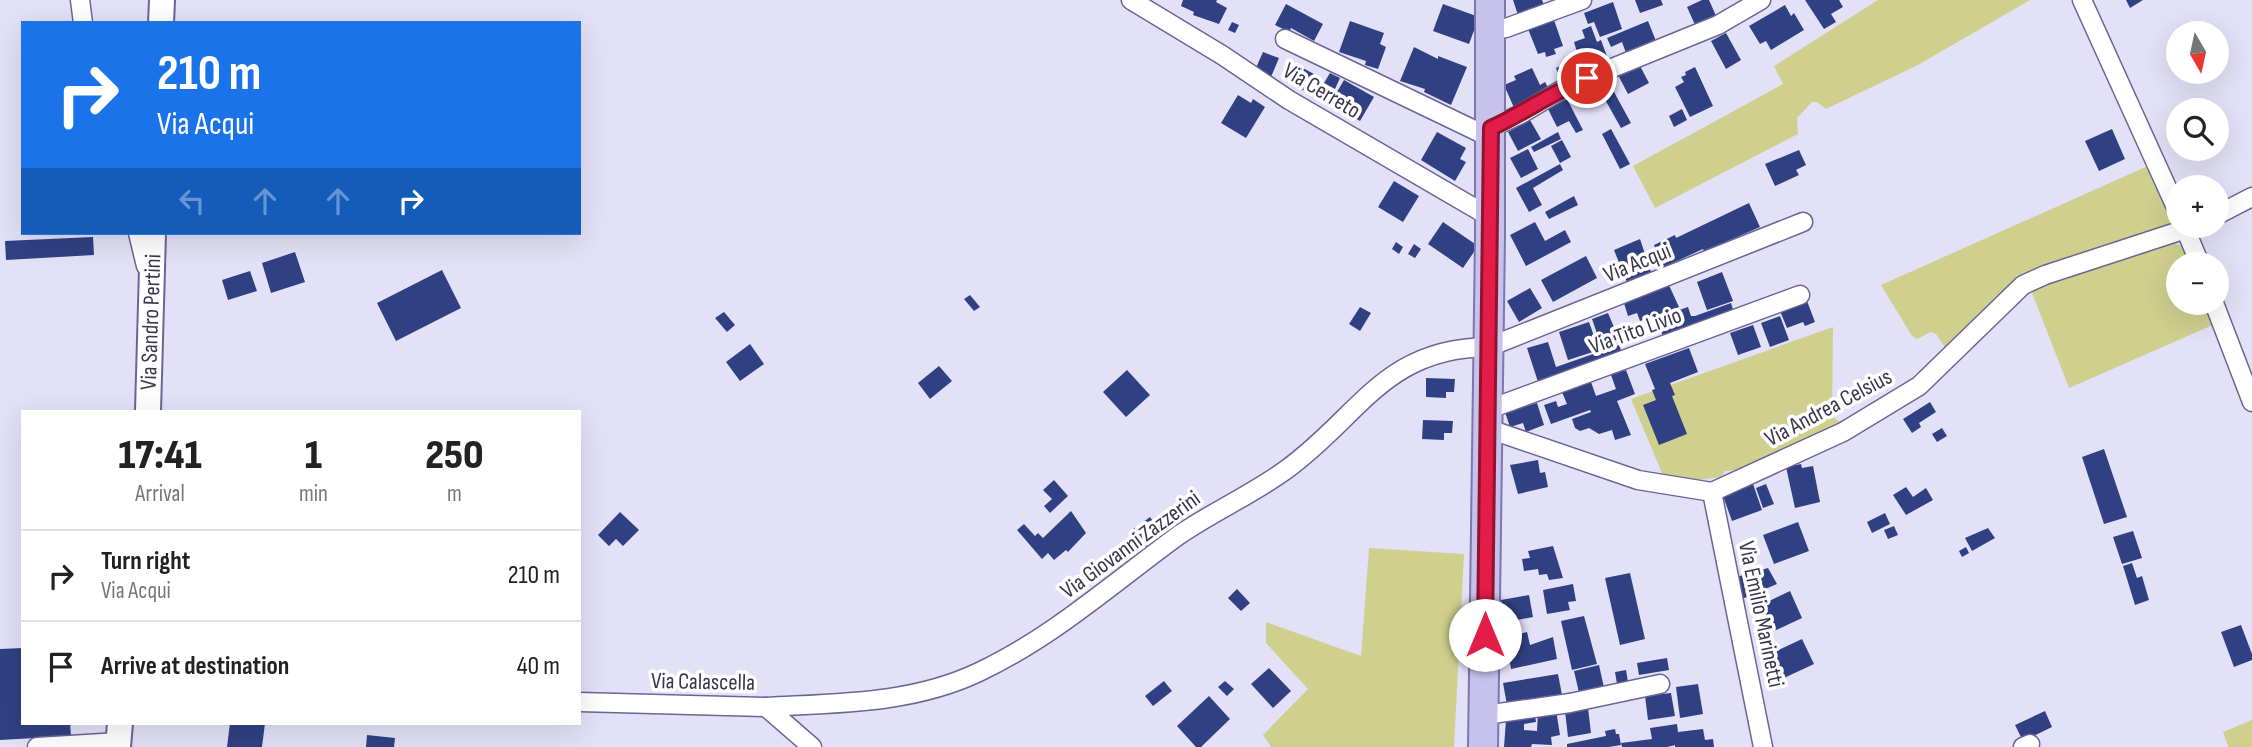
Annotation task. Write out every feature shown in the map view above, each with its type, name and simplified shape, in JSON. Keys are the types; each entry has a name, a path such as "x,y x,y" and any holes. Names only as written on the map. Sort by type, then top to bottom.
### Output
{"main road":[{"path":"161,21 162,0"},
{"path":"1483,747 1489,347 1490,0"},
{"name":"Via Sandro Pertini","path":"148,410 153,235"},
{"path":"122,740 133,725"}],"street":[{"path":"80,0 83,21"},
{"name":"Via Cerreto","path":"1131,0 1222,55 1289,100 1490,217"},
{"path":"1489,31 1506,28 1582,0"},
{"path":"1285,39 1491,133 1568,86 1718,24 1761,0"},
{"path":"2082,0 2166,181"},
{"path":"2229,209 2252,197"},
{"name":"Via Acqui","path":"1489,347 1803,222"},
{"name":"Via Andrea Celsius","path":"1712,492 1843,432 1919,386 2023,285 2166,231"},
{"path":"138,235 150,283"},
{"name":"Via Tito Livio","path":"1486,419 1800,295"},
{"path":"2219,315 2252,402"},
{"name":"Via Giovanni Zazzerini","path":"766,707 906,696 950,685 988,668 1058,627 1181,534 1290,467 1319,443 1378,385 1398,371 1446,352 1489,347"},
{"path":"1486,419 1638,480 1712,492"},
{"name":"Via Emilio Marinetti","path":"1712,492 1763,747"},
{"path":"1485,715 1570,703 1660,684"},
{"name":"Via Calascella","path":"581,702 766,707 812,747"},
{"path":"37,747 122,740"}],"green space":[{"path":"1878,0 2030,0 1918,65 1826,109 1817,102 1812,102 1797,118 1798,134 1655,208 1633,166 1783,84 1774,66"},
{"path":"2150,165 2166,202 2166,227 2038,272 1948,352 1936,334 1931,332 1917,339 1912,336 1881,285"},
{"path":"2172,242 2181,246 2184,252 2166,252 2166,315 2212,315 2215,324 2069,388 2029,285"},
{"path":"1833,327 1832,416 1846,427 1747,470 1725,471 1722,477 1681,482 1664,478 1631,399"},
{"path":"1369,548 1464,554 1454,747 1271,747 1263,735 1308,689 1266,643 1266,622 1361,656"},
{"path":"2252,720 2252,747 2228,747 2223,732"}],"building":[{"path":"1183,0 1217,0 1216,2 1227,8 1219,24 1193,15 1194,12 1181,6"},
{"path":"1513,0 1542,0 1544,5 1518,15"},
{"path":"1635,0 1661,0 1663,5 1640,13"},
{"path":"1702,0 1709,0 1717,18 1696,27 1687,7"},
{"path":"1805,0 1839,0 1843,7 1831,14 1836,22 1824,29"},
{"path":"2126,0 2143,0 2130,8"},
{"path":"1613,2 1622,29 1600,37 1594,22 1588,24 1584,13"},
{"path":"1286,4 1323,24 1314,41 1291,28 1289,32 1275,25"},
{"path":"1443,4 1479,17 1469,44 1433,31"},
{"path":"1785,5 1791,16 1794,13 1804,30 1771,50 1766,41 1760,44 1749,26"},
{"path":"1554,20 1563,46 1554,49 1556,54 1546,57 1545,52 1538,54 1528,29"},
{"path":"1350,21 1384,33 1380,44 1386,47 1378,69 1365,65 1366,61 1339,52"},
{"path":"1648,21 1656,41 1626,53 1622,42 1611,47 1607,38"},
{"path":"1232,22 1239,25 1235,33 1228,30"},
{"path":"1591,26 1597,42 1601,40 1609,62 1583,72 1574,42 1585,38 1582,30"},
{"path":"1726,33 1741,60 1726,69 1711,41"},
{"path":"1414,47 1438,59 1438,56 1467,67 1451,105 1424,92 1425,89 1400,81"},
{"path":"1263,52 1279,58 1271,77 1255,70"},
{"path":"1639,64 1649,83 1628,94 1618,75"},
{"path":"1563,65 1570,78 1562,81 1556,68"},
{"path":"1299,66 1314,74 1305,91 1290,83"},
{"path":"1695,67 1713,106 1690,117 1675,87 1684,82 1681,77 1686,75 1685,72"},
{"path":"1532,68 1540,85 1545,82 1550,91 1515,110 1504,85 1516,80 1514,76"},
{"path":"1330,73 1340,78 1335,89 1324,83"},
{"path":"1344,80 1374,97 1360,121 1330,104"},
{"path":"1608,81 1631,123 1621,128 1598,87"},
{"path":"1238,95 1251,103 1253,99 1265,107 1246,138 1221,123"},
{"path":"1567,99 1583,130 1576,133 1569,121 1557,127 1548,109"},
{"path":"1682,109 1687,120 1674,127 1669,116"},
{"path":"1530,120 1541,139 1518,151 1508,132"},
{"path":"1611,129 1630,164 1620,169 1602,134"},
{"path":"2112,129 2125,159 2099,171 2085,141"},
{"path":"1437,132 1466,148 1460,159 1466,162 1455,181 1421,160"},
{"path":"1558,132 1561,139 1534,152 1531,147"},
{"path":"1562,140 1571,157 1560,163 1551,146"},
{"path":"1528,149 1538,169 1521,178 1510,158"},
{"path":"1799,150 1806,165 1796,170 1799,175 1775,186 1765,164"},
{"path":"1560,164 1563,170 1533,188 1542,205 1529,212 1516,188"},
{"path":"1394,181 1419,196 1403,222 1378,207"},
{"path":"1574,196 1578,205 1549,219 1545,212"},
{"path":"1749,203 1760,227 1728,241 1730,245 1706,256 1703,249 1664,267 1654,245 1675,235 1676,238"},
{"path":"1443,222 1478,246 1463,268 1428,244"},
{"path":"1535,222 1545,241 1565,230 1571,242 1526,266 1510,235"},
{"path":"93,237 94,255 6,260 5,241"},
{"path":"1640,239 1652,275 1628,285 1614,250"},
{"path":"1396,242 1403,247 1399,254 1392,249"},
{"path":"1414,244 1421,249 1415,258 1408,254"},
{"path":"295,252 305,282 271,293 262,263"},
{"path":"1586,256 1597,278 1553,302 1541,280"},
{"path":"442,270 461,308 396,341 377,303"},
{"path":"250,271 257,291 228,300 222,280"},
{"path":"1722,272 1733,301 1707,310 1697,282"},
{"path":"1668,283 1679,307 1640,321 1637,313 1628,316 1623,300"},
{"path":"1530,288 1542,308 1519,322 1507,301"},
{"path":"970,295 980,307 974,311 964,299"},
{"path":"1807,301 1815,322 1805,326 1803,322 1787,328 1780,311"},
{"path":"1731,303 1734,313 1664,339 1656,318 1688,307 1691,316 1695,316"},
{"path":"1360,307 1371,313 1360,331 1349,324"},
{"path":"724,312 735,325 727,332 715,318"},
{"path":"1608,313 1619,339 1601,345 1592,319"},
{"path":"1780,316 1789,340 1770,347 1761,323"},
{"path":"1589,322 1599,350 1568,360 1559,332"},
{"path":"1753,325 1761,347 1738,355 1730,333"},
{"path":"1548,342 1556,367 1619,345 1623,355 1539,385 1527,348"},
{"path":"750,344 764,364 740,381 726,362"},
{"path":"1689,348 1698,372 1670,383 1675,395 1672,396 1687,434 1659,445 1643,405 1656,400 1652,390 1655,389 1645,364"},
{"path":"939,366 952,381 930,399 918,383"},
{"path":"1127,370 1150,395 1126,417 1103,392"},
{"path":"1626,370 1635,394 1617,401 1631,435 1615,440 1612,430 1599,434 1589,428 1580,431 1575,428 1572,419 1591,412 1590,410 1551,424 1544,405 1556,401 1558,407 1567,404 1562,392 1591,382 1596,396 1616,389 1611,375"},
{"path":"1426,378 1455,379 1454,392 1446,392 1446,398 1426,397"},
{"path":"1930,402 1936,412 1919,423 1921,427 1912,433 1903,419"},
{"path":"1537,403 1544,425 1526,432 1523,423 1510,427 1505,412"},
{"path":"1423,420 1453,421 1452,433 1444,433 1444,440 1422,439"},
{"path":"1942,428 1947,436 1937,442 1932,434"},
{"path":"2104,449 2127,517 2104,524 2082,457"},
{"path":"1538,460 1540,473 1545,472 1548,487 1518,494 1510,465"},
{"path":"1801,464 1802,468 1813,466 1820,502 1795,508 1786,467"},
{"path":"1054,480 1068,496 1050,513 1044,506 1052,499 1043,490"},
{"path":"1753,484 1762,510 1732,521 1723,496"},
{"path":"1766,484 1774,504 1763,508 1756,488"},
{"path":"1906,487 1913,497 1926,488 1933,500 1906,515 1893,495"},
{"path":"1071,511 1086,533 1068,552 1066,550 1054,560 1048,553 1042,559 1017,530 1024,524 1035,536 1038,533 1043,538"},
{"path":"620,512 639,530 623,546 616,539 609,546 598,535"},
{"path":"1885,513 1890,524 1872,533 1867,522"},
{"path":"1150,517 1162,534 1145,547 1132,530"},
{"path":"1798,522 1809,551 1774,564 1763,535"},
{"path":"1894,526 1898,535 1888,539 1884,530"},
{"path":"1988,528 1995,538 1972,551 1965,538"},
{"path":"2133,531 2142,558 2122,564 2113,537"},
{"path":"1553,546 1563,578 1549,580 1547,574 1539,575 1538,569 1524,571 1522,559 1530,558 1528,551"},
{"path":"1966,547 1969,553 1962,557 1959,551"},
{"path":"2132,563 2137,578 2142,576 2149,600 2135,605 2123,566"},
{"path":"1768,568 1777,584 1742,599 1736,577"},
{"path":"1630,573 1645,639 1620,645 1605,578"},
{"path":"1573,584 1576,601 1568,602 1570,610 1547,614 1543,590"},
{"path":"1237,589 1250,603 1241,611 1228,598"},
{"path":"1790,591 1802,618 1772,632 1759,606"},
{"path":"1529,595 1533,617 1506,622 1501,600"},
{"path":"1584,616 1597,664 1572,670 1561,621"},
{"path":"2241,625 2252,660 2234,667 2221,632"},
{"path":"1527,632 1530,645 1553,637 1557,659 1511,669 1506,638"},
{"path":"1802,639 1814,664 1784,678 1772,653"},
{"path":"21,648 21,725 70,725 71,736 0,740 0,649"},
{"path":"1667,658 1669,670 1639,675 1637,663"},
{"path":"1599,665 1605,692 1580,697 1574,671"},
{"path":"1269,668 1291,691 1273,708 1251,684"},
{"path":"1626,670 1628,682 1617,684 1615,672"},
{"path":"1558,674 1562,695 1507,705 1503,683"},
{"path":"1164,681 1172,691 1153,706 1145,696"},
{"path":"1225,681 1234,689 1227,696 1218,687"},
{"path":"1698,684 1703,714 1680,718 1676,687"},
{"path":"1671,693 1675,716 1648,720 1645,696"},
{"path":"1209,696 1230,719 1201,747 1196,747 1177,726"},
{"path":"1588,708 1591,733 1568,737 1565,711"},
{"path":"1556,710 1560,735 1551,737 1552,745 1504,747 1506,720 1535,715 1536,722 1524,724 1524,730 1537,731 1538,712"},
{"path":"2045,711 2052,727 2023,741 2015,725"},
{"path":"1677,724 1678,732 1703,729 1705,740 1713,739 1714,747 1622,747 1621,743 1652,739 1650,728"},
{"path":"230,725 265,725 262,747 227,747"},
{"path":"1615,729 1621,745 1567,747 1567,744 1606,736 1605,731"},
{"path":"367,735 395,738 394,747 366,747"}],"route":[{"path":"1485,635 1491,128 1587,78"}]}
